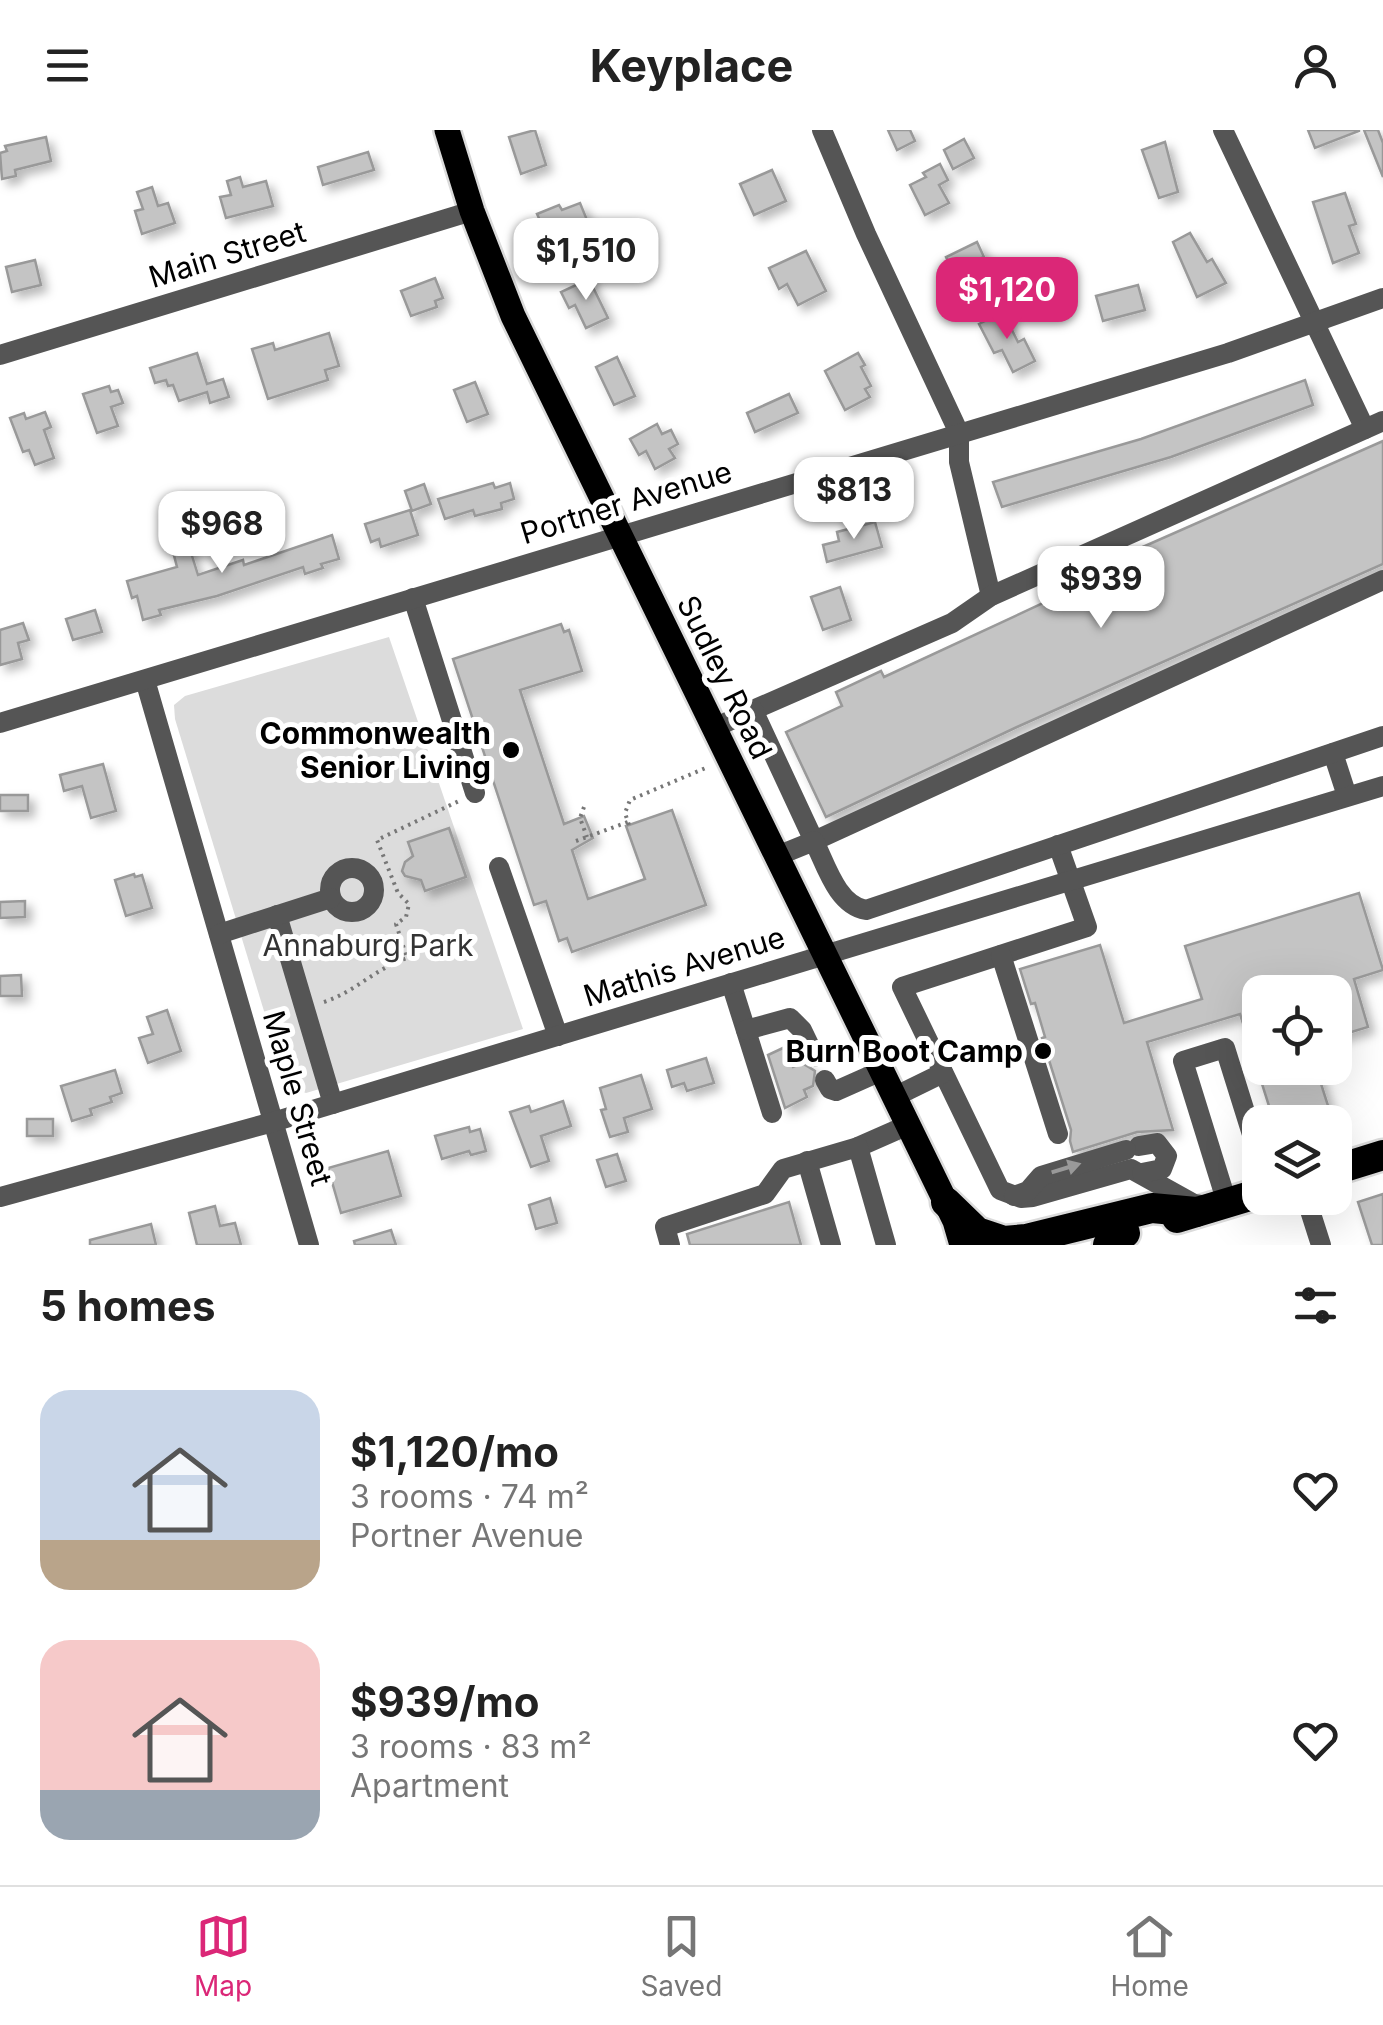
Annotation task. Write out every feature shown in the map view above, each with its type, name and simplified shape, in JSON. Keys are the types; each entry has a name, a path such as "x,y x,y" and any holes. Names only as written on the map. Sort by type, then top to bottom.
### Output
{"highway":[{"path":"1352,1165 1383,1155"},
{"path":"1087,1245 1242,1198"},
{"path":"946,1202 976,1232 1004,1241 1152,1208 1213,1207"}],"main road":[{"name":"Sudley Road","path":"447,130 472,211 513,316 946,1202 962,1245"}],"street":[{"path":"822,130 959,433 958,462 991,596"},
{"path":"714,728 952,624 991,596 1374,425 1314,324 1223,130"},
{"name":"Main Street","path":"0,355 472,211"},
{"name":"Portner Avenue","path":"0,724 1228,353 1383,298"},
{"path":"776,856 1383,580"},
{"path":"413,598 476,793"},
{"name":"Maple Street","path":"145,680 309,1245"},
{"path":"753,710 845,901 866,910 1383,736"},
{"path":"1333,753 1348,796"},
{"name":"Mathis Avenue","path":"0,1197 273,1122 1383,786"},
{"path":"1058,846 1087,927 902,987 996,1186 1012,1196 1038,1196 1133,1160 1194,1204 1213,1207 1183,1061 1225,1048 1243,1105"},
{"path":"499,867 558,1036"},
{"path":"219,934 332,898"},
{"path":"278,916 333,1104"},
{"path":"1002,955 1058,1134"},
{"path":"731,983 772,1113"},
{"path":"746,1030 790,1018 802,1030 815,1057"},
{"path":"825,1080 836,1091 882,1070"},
{"path":"894,1097 943,1072"},
{"path":"670,1245 665,1227 765,1194 783,1169 858,1146 908,1125"},
{"path":"858,1146 886,1245"},
{"path":"807,1161 832,1245"},
{"path":"1312,1215 1322,1245"}],"path":[{"path":"576,841 628,823 626,810 631,799 708,767"},
{"path":"305,1009 343,996 382,967 407,958 396,924 406,916 408,904 398,893 377,840 476,793"},
{"path":"584,806 580,818 588,837"}],"green space":[{"name":"Annaburg Park","path":"389,637 523,1029 306,1093 290,1087 285,1080 175,719 174,705 185,696"}],"building":[{"path":"535,130 546,165 521,174 509,137"},
{"path":"888,130 910,130 915,141 897,150"},
{"path":"1308,130 1359,130 1359,131 1315,148"},
{"path":"1364,130 1378,130 1383,143 1383,177"},
{"path":"46,137 51,161 15,170 16,176 2,179 0,153 7,151 5,146"},
{"path":"964,139 974,158 953,169 944,150"},
{"path":"1165,142 1178,192 1159,198 1142,150"},
{"path":"368,152 374,170 323,185 318,167"},
{"path":"940,164 948,180 939,185 949,203 925,215 910,185"},
{"path":"772,170 786,201 754,215 740,184"},
{"path":"240,177 243,187 266,181 273,206 226,218 220,197 231,195 227,181"},
{"path":"152,187 158,206 168,203 175,223 142,234 135,211 143,209 137,192"},
{"path":"1345,193 1356,224 1349,226 1359,253 1333,263 1313,202"},
{"path":"580,203 587,220 567,228 573,243 547,254 541,239 547,236 537,214 559,205 562,210"},
{"path":"1190,233 1207,262 1212,259 1226,283 1197,297 1173,242"},
{"path":"977,242 984,257 977,260 989,286 965,297 946,257"},
{"path":"806,251 826,291 798,305 787,284 779,289 769,268"},
{"path":"35,260 41,285 12,292 6,267"},
{"path":"435,278 443,298 435,301 437,307 411,316 401,291"},
{"path":"589,279 608,318 586,328 575,305 569,308 561,292"},
{"path":"1138,285 1145,310 1103,321 1096,296"},
{"path":"1003,312 1018,342 1024,339 1035,361 1013,372 1002,350 994,353 979,324"},
{"path":"329,333 339,366 325,370 328,380 268,399 252,349 273,343 275,350"},
{"path":"197,353 207,384 223,379 229,397 210,403 207,392 179,401 173,385 168,386 166,380 155,383 150,368"},
{"path":"858,353 871,386 865,389 870,397 845,410 825,371"},
{"path":"617,357 635,396 614,405 596,367"},
{"path":"1305,380 1313,405 1171,457 1002,507 993,482 1141,439"},
{"path":"475,382 488,414 467,422 454,390"},
{"path":"109,386 111,392 118,390 123,403 111,407 118,426 97,433 83,394"},
{"path":"789,394 798,413 755,432 747,413"},
{"path":"45,412 51,427 44,430 54,458 35,465 29,450 23,452 10,418 24,413 26,419"},
{"path":"657,424 662,434 671,430 678,444 669,449 675,458 655,469 646,451 639,455 630,439"},
{"path":"1383,441 1383,564 826,817 786,732 842,706 836,692 881,671 884,677 1099,577 1095,568"},
{"path":"493,483 495,488 510,483 514,499 501,503 502,509 475,516 473,510 445,519 438,499"},
{"path":"424,484 431,504 412,511 405,491"},
{"path":"410,510 418,535 381,547 379,539 371,542 365,524"},
{"path":"875,522 882,547 827,562 823,545 839,541 837,532"},
{"path":"332,535 339,559 321,564 323,568 305,574 303,567 217,596 159,610 161,615 143,620 137,596 132,598 127,581 177,567 172,548 188,543 198,575 243,560 244,565"},
{"path":"840,587 851,620 823,630 811,597"},
{"path":"95,610 102,632 73,640 66,619"},
{"path":"23,623 29,640 18,643 22,659 0,665 0,630"},
{"name":"Commonwealth Senior Living","path":"561,624 564,632 569,630 582,671 520,690 564,824 584,816 593,838 572,850 588,899 645,879 626,826 672,810 706,905 572,952 567,938 559,941 546,901 534,905 453,659"},
{"path":"103,764 116,811 91,818 82,786 64,791 60,775"},
{"path":"0,795 28,795 28,811 0,811"},
{"path":"449,828 466,877 425,891 421,880 405,876 402,871 413,856 408,842"},
{"path":"142,875 152,908 126,916 115,880"},
{"path":"1359,893 1383,970 1354,979 1368,1027 1352,1032 1352,975 1242,975 1242,1020 1240,1014 1147,1042 1173,1130 1137,1132 1073,1152 1071,1130 1042,1038 1045,1037 1020,969 1100,945 1124,1023 1202,999 1185,946"},
{"path":"25,901 25,917 0,918 0,902"},
{"path":"21,975 22,996 0,996 0,976"},
{"path":"167,1010 181,1051 148,1063 139,1038 153,1034 147,1017"},
{"path":"783,1048 793,1067 802,1063 815,1071 813,1086 804,1090 807,1097 785,1108 768,1055"},
{"path":"706,1058 714,1083 687,1091 684,1083 672,1087 667,1070"},
{"path":"115,1070 122,1093 110,1097 112,1102 90,1109 92,1115 72,1121 61,1086"},
{"path":"641,1075 652,1109 624,1118 628,1132 610,1137 601,1110 606,1109 600,1088"},
{"path":"1262,1085 1321,1085 1328,1105 1269,1105"},
{"path":"563,1101 571,1126 541,1136 549,1161 531,1167 510,1112 529,1106 531,1112"},
{"path":"27,1119 53,1119 53,1136 27,1136"},
{"path":"469,1127 470,1132 480,1129 486,1151 471,1155 469,1151 442,1159 435,1136"},
{"path":"388,1151 401,1196 341,1213 328,1168"},
{"path":"617,1154 626,1181 606,1187 597,1160"},
{"path":"1383,1194 1383,1245 1372,1245 1358,1202"},
{"path":"550,1198 557,1223 536,1229 529,1205"},
{"path":"789,1202 801,1245 690,1245 687,1234"},
{"path":"215,1206 220,1226 235,1223 241,1245 197,1245 189,1213"},
{"path":"151,1224 156,1245 90,1245 90,1240"},
{"path":"391,1230 396,1245 355,1245 354,1241"}],"place":[{"name":"Commonwealth Senior Living","path":"511,750"},
{"name":"Burn Boot Camp","path":"1043,1051"}]}
